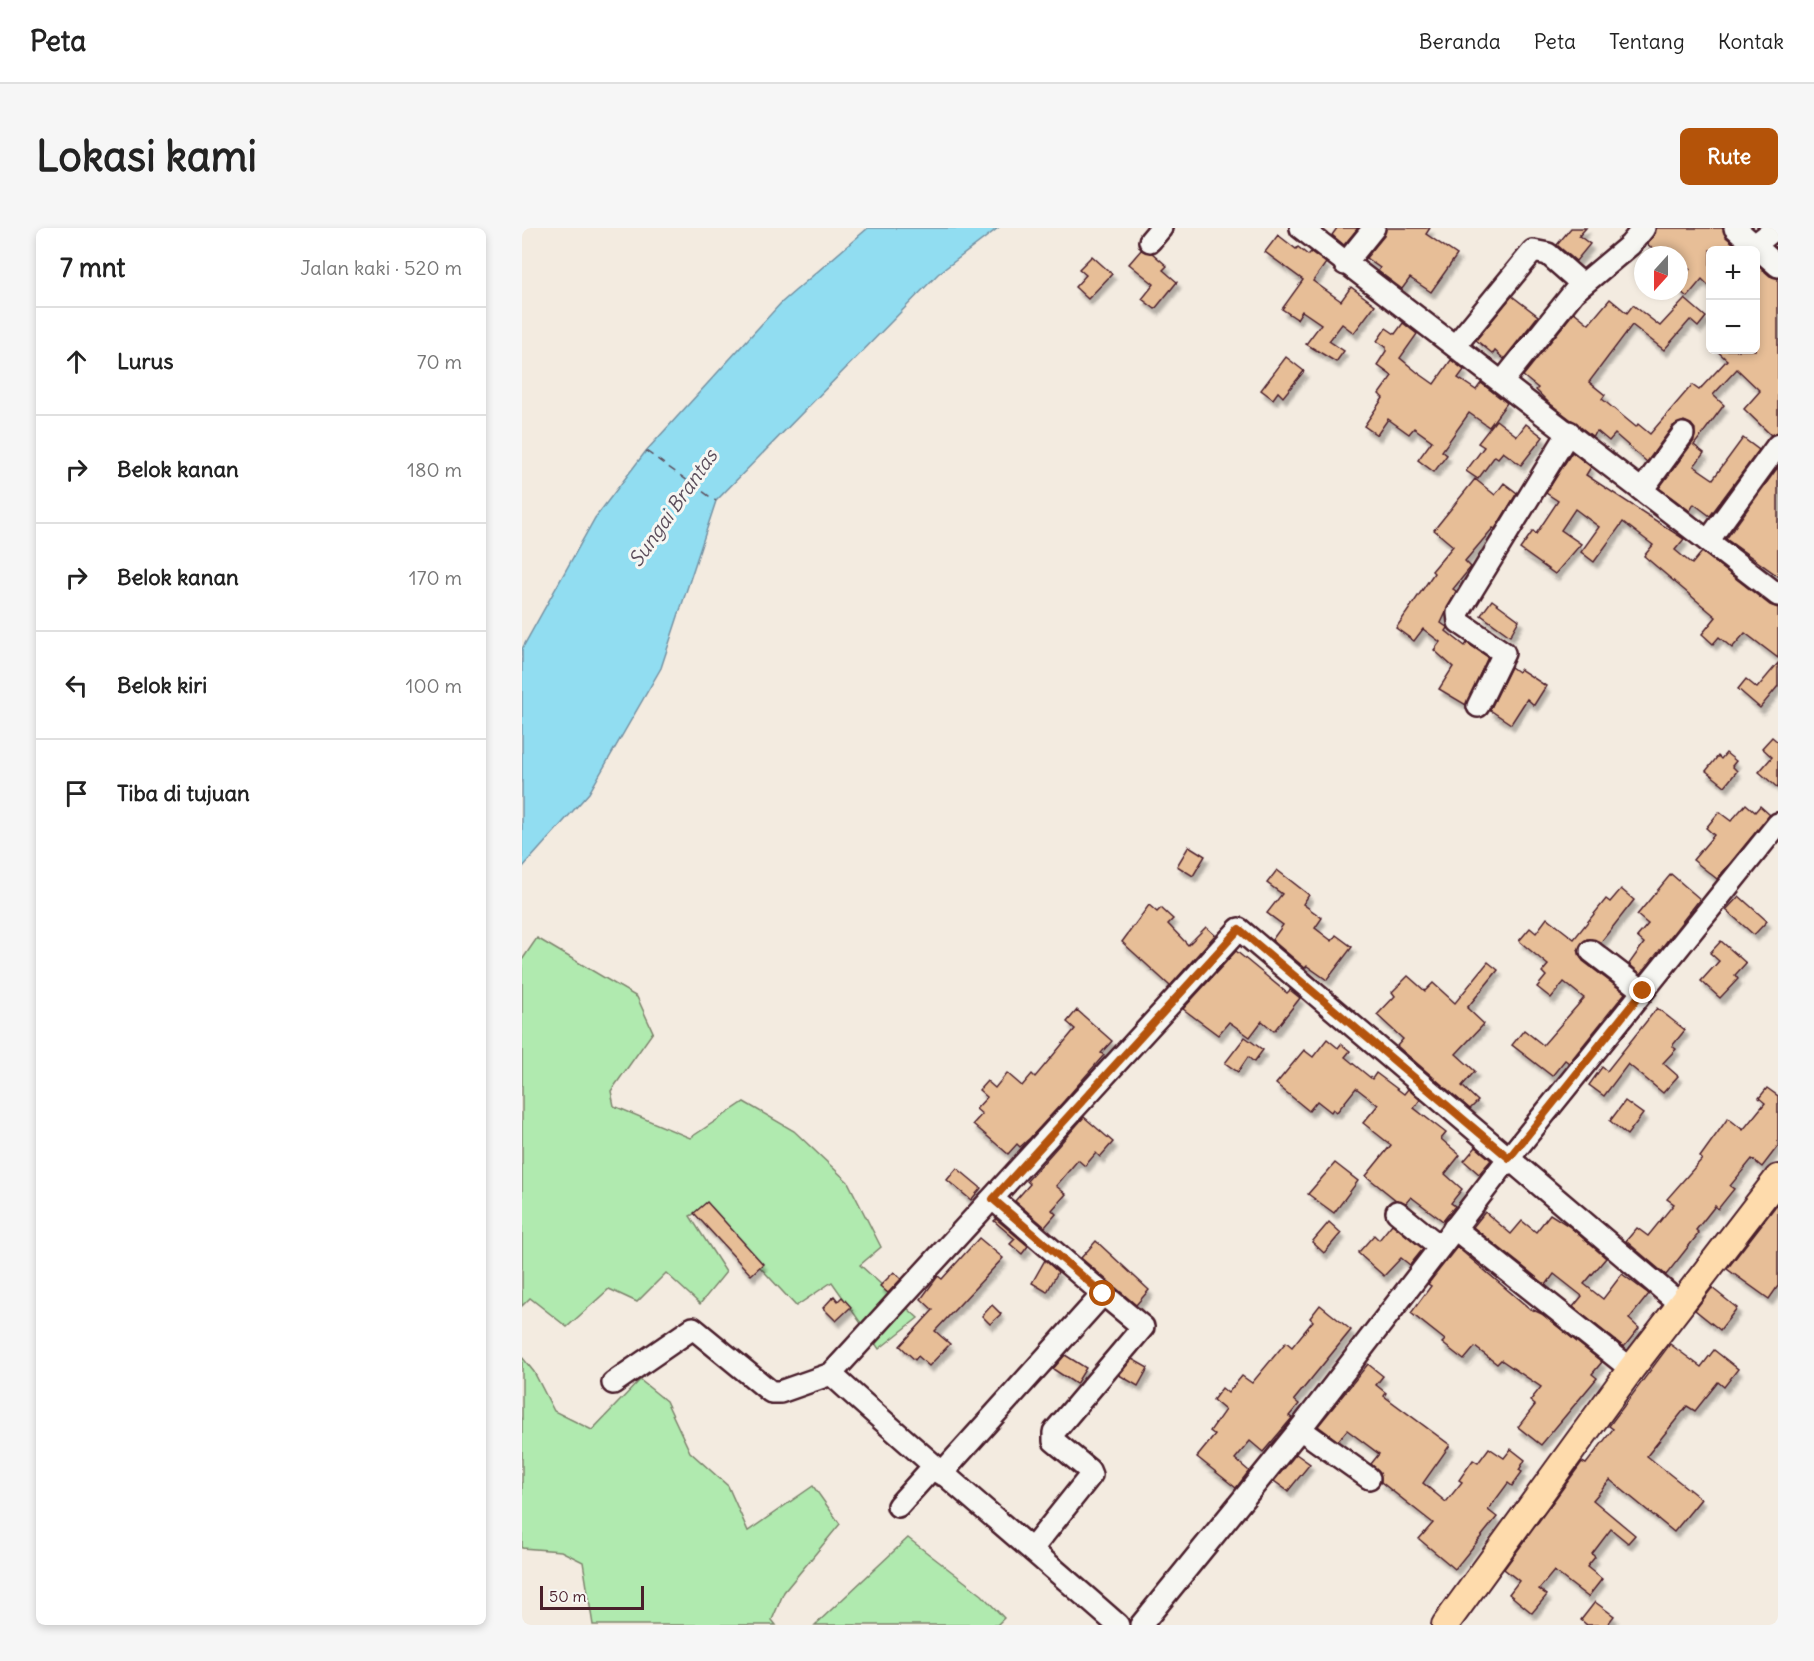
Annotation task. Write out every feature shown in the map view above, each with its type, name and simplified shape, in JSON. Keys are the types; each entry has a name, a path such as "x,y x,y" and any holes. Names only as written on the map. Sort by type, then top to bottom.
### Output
{"main road":[{"path":"1445,1625 1631,1369 1778,1178"}],"street":[{"path":"1301,228 1778,595"},
{"path":"1345,264 1374,228"},
{"path":"1502,382 1582,284 1630,245 1644,228"},
{"path":"1735,228 1778,266"},
{"path":"1755,245 1776,228"},
{"path":"1455,346 1533,251 1548,254 1582,284"},
{"path":"1478,706 1504,652 1459,622 1458,613 1569,432"},
{"path":"1642,490 1683,435"},
{"path":"1708,541 1778,445"},
{"path":"1142,1625 1300,1429 1439,1246 1778,824"},
{"path":"613,1383 693,1328 771,1392 780,1392 831,1374 1239,929 1680,1304"},
{"path":"1591,951 1643,991"},
{"path":"993,1199 1143,1327 1053,1432 1056,1442 1091,1472 1032,1549"},
{"path":"1397,1212 1439,1246"},
{"path":"1454,1228 1631,1369"},
{"path":"898,1506 937,1471 1103,1294"},
{"path":"831,1374 937,1471 1032,1549 1118,1625"},
{"path":"1300,1429 1369,1478"}],"green space":[{"path":"537,938 637,997 653,1032 611,1091 614,1106 690,1138 744,1102 794,1131 848,1182 881,1247 860,1265 918,1318 879,1349 832,1282 796,1306 705,1208 690,1216 726,1272 700,1304 666,1273 637,1302 609,1289 567,1327 530,1298 522,1306 522,960"},
{"path":"522,1357 534,1372 554,1411 592,1430 640,1380 666,1401 690,1452 728,1486 748,1531 813,1486 840,1524 784,1592 772,1620 776,1625 593,1625 583,1562 561,1551 522,1548"},
{"path":"908,1538 982,1595 1004,1618 997,1625 815,1625"}],"water":[{"name":"Sungai Brantas","path":"868,228 998,228 938,274 716,501 661,668 589,793 522,868 522,649 595,518 646,451 781,303"}],"building":[{"path":"1337,228 1358,228 1344,245 1332,235"},
{"path":"1386,228 1430,228 1426,234 1457,255 1431,292 1410,278 1402,289 1378,271 1380,268 1366,258 1384,236"},
{"path":"1571,228 1586,228 1579,236 1590,244 1576,261 1557,245"},
{"path":"1656,228 1723,228 1726,237 1736,246 1706,246 1706,283 1702,279 1688,296 1688,271 1690,269 1688,267 1688,246 1649,246 1647,244"},
{"path":"1278,235 1296,249 1298,247 1308,255 1311,252 1326,263 1313,281 1341,301 1351,287 1375,305 1354,333 1342,324 1329,341 1344,351 1336,362 1306,344 1321,324 1302,311 1297,319 1282,309 1303,280 1265,252"},
{"path":"1141,250 1152,253 1167,266 1163,270 1177,282 1155,309 1142,299 1154,284 1129,264"},
{"path":"1092,256 1112,274 1088,299 1075,287 1086,275 1079,269"},
{"path":"1760,267 1770,276 1778,278 1778,432 1771,435 1744,409 1760,391 1737,369 1713,395 1724,405 1694,445 1704,453 1694,466 1713,479 1743,438 1759,450 1710,516 1694,504 1690,511 1659,488 1694,441 1695,429 1691,424 1684,421 1673,426 1647,462 1615,434 1609,441 1597,431 1592,436 1548,402 1536,390 1538,388 1523,376 1574,312 1589,324 1610,299 1627,313 1633,305 1660,326 1684,300 1706,317 1698,327 1690,320 1664,350 1632,325 1589,382 1605,395 1602,399 1636,427 1638,424 1650,434 1692,385 1699,390 1727,360 1720,354 1760,354"},
{"path":"1512,296 1538,316 1504,359 1495,351 1493,354 1476,340"},
{"path":"1403,323 1417,334 1400,358 1417,372 1434,384 1451,360 1464,370 1458,378 1476,390 1481,383 1507,403 1489,427 1469,413 1442,451 1447,455 1434,472 1418,460 1432,441 1414,428 1409,434 1388,419 1377,435 1364,426 1383,398 1379,394 1392,376 1377,365 1386,347 1377,341 1386,328 1395,334"},
{"path":"1286,357 1304,371 1283,397 1278,392 1273,399 1261,390"},
{"path":"1496,420 1517,436 1526,424 1543,437 1521,465 1503,452 1498,458 1495,456 1478,479 1466,471 1484,447 1478,443"},
{"path":"1572,452 1591,467 1586,475 1684,539 1675,550 1692,564 1702,552 1770,605 1778,608 1778,658 1745,633 1732,648 1719,637 1713,644 1702,634 1716,617 1644,556 1653,545 1623,522 1594,562 1581,552 1599,527 1575,509 1561,530 1581,544 1555,574 1520,549 1533,531 1536,534 1558,501 1546,493"},
{"path":"1778,467 1778,576 1726,539"},
{"path":"1475,479 1495,495 1504,483 1517,493 1495,529 1493,528 1465,561 1471,567 1453,589 1456,591 1441,623 1448,628 1446,631 1465,646 1467,643 1488,657 1466,705 1439,689 1453,667 1434,650 1440,642 1423,629 1414,641 1396,628 1434,573 1432,571 1453,546 1434,530"},
{"path":"1492,600 1519,620 1510,636 1481,615"},
{"path":"1778,663 1778,686 1760,708 1738,689 1746,679 1757,688"},
{"path":"1511,667 1518,672 1520,669 1546,686 1534,705 1527,699 1511,724 1490,710"},
{"path":"1772,737 1778,742 1778,788 1759,772 1772,757 1762,748"},
{"path":"1726,753 1736,761 1732,766 1737,771 1725,786 1706,771 1718,756 1721,759"},
{"path":"1746,804 1755,812 1760,806 1770,815 1717,879 1693,860 1714,835 1706,828 1719,812 1731,821"},
{"path":"1189,846 1205,856 1193,876 1177,866"},
{"path":"1277,870 1309,895 1303,904 1322,918 1315,928 1332,941 1336,935 1352,947 1327,980 1307,966 1305,968 1272,940 1283,925 1267,913 1282,894 1267,883"},
{"path":"1671,874 1700,899 1641,974 1629,964 1644,943 1637,937 1648,924 1637,915"},
{"path":"1621,889 1634,900 1601,942 1587,939 1578,950 1583,961 1625,993 1569,1063 1565,1060 1552,1076 1512,1045 1524,1030 1543,1045 1584,998 1564,982 1551,998 1537,987 1546,976 1542,972 1548,965 1519,941 1530,928 1536,933 1547,918 1574,939 1606,899 1610,902"},
{"path":"1739,896 1767,921 1754,935 1726,910"},
{"path":"1149,905 1157,912 1161,908 1173,919 1168,924 1188,945 1206,927 1215,935 1170,986 1122,942"},
{"path":"1721,941 1746,963 1735,975 1738,979 1720,998 1701,981 1719,961 1710,953"},
{"path":"1236,951 1287,993 1290,990 1300,998 1274,1031 1262,1021 1250,1037 1229,1022 1218,1035 1183,1009"},
{"path":"1488,962 1498,970 1467,1008 1484,1024 1456,1054 1475,1071 1462,1086 1478,1101 1470,1109 1397,1046 1403,1039 1377,1015 1395,996 1392,992 1408,976 1425,991 1433,983 1455,1003"},
{"path":"1657,1008 1685,1030 1672,1046 1676,1049 1663,1063 1678,1076 1663,1093 1628,1064 1604,1096 1589,1085 1602,1067 1607,1071"},
{"path":"1077,1010 1112,1041 1101,1053 1104,1055 1030,1138 1020,1147 1017,1144 1008,1154 973,1124 982,1114 976,1109 987,1097 979,1090 987,1081 995,1088 1007,1073 1022,1086 1032,1074 1035,1077 1075,1029 1067,1022"},
{"path":"1245,1037 1263,1050 1254,1062 1248,1057 1238,1072 1225,1063"},
{"path":"1327,1039 1338,1048 1341,1044 1350,1051 1345,1057 1372,1079 1376,1073 1404,1094 1408,1089 1420,1100 1414,1108 1446,1133 1441,1139 1460,1155 1445,1174 1462,1189 1451,1203 1455,1206 1443,1221 1411,1197 1406,1203 1396,1200 1366,1176 1391,1145 1363,1123 1378,1105 1356,1088 1337,1112 1333,1109 1331,1112 1317,1101 1309,1111 1276,1084 1304,1050 1313,1057"},
{"path":"1767,1088 1778,1096 1778,1146 1762,1167 1752,1159 1730,1186 1734,1189 1718,1209 1715,1206 1696,1230 1699,1233 1666,1275 1626,1241 1637,1228 1648,1236 1674,1204 1667,1199 1702,1159 1700,1157 1728,1118 1743,1130 1765,1103 1759,1098"},
{"path":"1625,1101 1643,1114 1627,1135 1610,1121"},
{"path":"1084,1117 1113,1142 1100,1157 1096,1153 1085,1166 1078,1160 1056,1186 1066,1194 1052,1210 1056,1214 1045,1227 1015,1201 1030,1184 1027,1181"},
{"path":"1476,1147 1491,1160 1479,1174 1464,1161"},
{"path":"1335,1163 1358,1181 1334,1213 1308,1194"},
{"path":"957,1168 981,1188 971,1200 947,1180"},
{"path":"707,1202 763,1264 751,1275 694,1213"},
{"path":"1778,1203 1778,1286 1769,1299 1727,1269"},
{"path":"1485,1212 1511,1234 1522,1221 1536,1232 1550,1214 1569,1226 1606,1258 1584,1284 1603,1299 1622,1274 1649,1294 1629,1319 1639,1328 1624,1347 1573,1307 1582,1296 1554,1274 1546,1285 1473,1227"},
{"path":"996,1219 1028,1246 1022,1254 1010,1244 1015,1239 994,1221"},
{"path":"1329,1222 1341,1233 1324,1253 1312,1242"},
{"path":"1392,1224 1423,1249 1410,1265 1401,1258 1384,1276 1358,1253 1374,1235 1379,1240"},
{"path":"979,1238 1003,1258 935,1331 950,1344 929,1366 918,1356 915,1360 900,1346 933,1310 921,1299 938,1276 942,1279"},
{"path":"1096,1241 1149,1290 1136,1305 1081,1258"},
{"path":"1457,1247 1529,1308 1542,1314 1602,1362 1592,1374 1597,1378 1541,1445 1518,1427 1535,1405 1530,1401 1541,1387 1501,1360 1497,1364 1475,1347 1464,1360 1442,1343 1445,1340 1411,1313 1431,1286 1428,1284"},
{"path":"1045,1260 1058,1272 1047,1292 1032,1283"},
{"path":"894,1272 901,1279 888,1293 880,1286"},
{"path":"1712,1288 1737,1308 1720,1330 1695,1310"},
{"path":"834,1296 838,1301 842,1297 851,1307 836,1321 823,1308"},
{"path":"992,1305 1001,1314 990,1324 982,1316"},
{"path":"1320,1305 1351,1330 1294,1400 1299,1404 1289,1416 1292,1418 1263,1452 1250,1441 1235,1459 1249,1471 1236,1488 1197,1457 1215,1435 1210,1431 1225,1410 1213,1400 1222,1388 1228,1393 1242,1376 1252,1383 1286,1342 1292,1347 1313,1321 1310,1318"},
{"path":"1670,1344 1701,1367 1714,1350 1738,1369 1724,1387 1718,1382 1695,1411 1687,1406 1647,1456 1701,1499 1674,1532 1610,1480 1593,1500 1635,1535 1628,1543 1611,1529 1592,1554 1595,1557 1587,1567 1602,1579 1588,1597 1554,1571 1539,1589 1547,1595 1532,1613 1509,1594 1519,1581 1504,1569 1582,1462 1586,1464 1613,1429 1609,1426"},
{"path":"1065,1355 1086,1368 1076,1384 1053,1369"},
{"path":"1132,1359 1148,1368 1138,1386 1119,1375"},
{"path":"1368,1364 1383,1376 1376,1385 1386,1393 1384,1396 1450,1445 1423,1483 1446,1502 1462,1482 1459,1480 1473,1460 1478,1463 1489,1448 1504,1458 1511,1449 1525,1460 1519,1470 1522,1472 1512,1486 1508,1483 1488,1510 1497,1517 1455,1569 1419,1539 1433,1523 1381,1482 1380,1472 1371,1464 1379,1454 1347,1430 1338,1441 1318,1426"},
{"path":"1296,1454 1310,1464 1288,1491 1274,1481"},
{"path":"1595,1602 1614,1616 1607,1625 1587,1625 1581,1620"}],"ferry route":[{"path":"646,451 716,501"}],"route":[{"path":"1103,1294 993,1199 1239,929 1509,1158 1643,991"}]}
